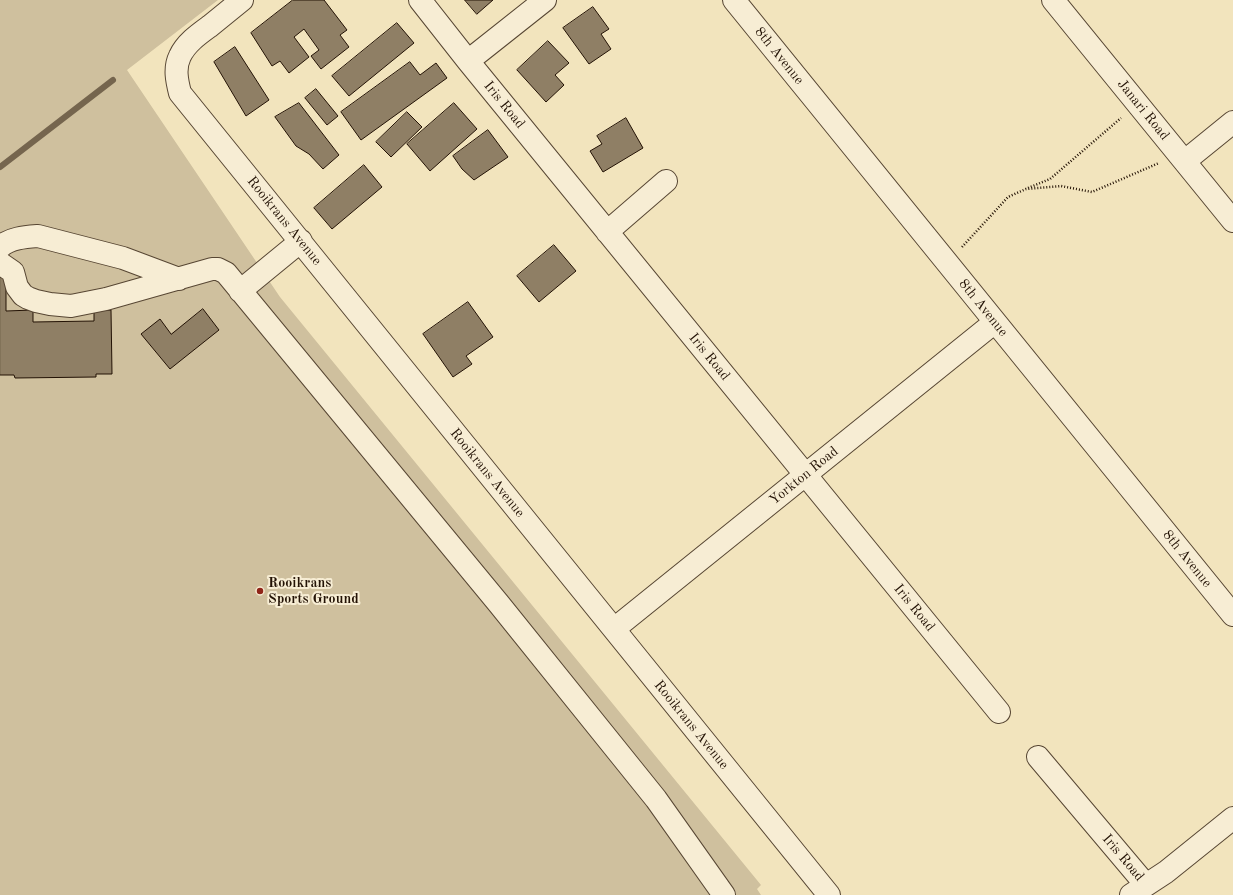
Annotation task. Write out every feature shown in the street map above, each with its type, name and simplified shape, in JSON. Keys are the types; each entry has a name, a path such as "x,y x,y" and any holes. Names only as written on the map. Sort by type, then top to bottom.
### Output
{"street":[{"name":"Rooikrans Avenue","path":"242,0 190,42 180,55 177,64 177,83 180,92 829,895"},
{"name":"Iris Road","path":"420,0 607,232 999,712"},
{"path":"468,61 545,0"},
{"name":"8th Avenue","path":"734,0 1233,615"},
{"name":"Janari Road","path":"1053,0 1233,221"},
{"path":"1185,161 1233,122"},
{"path":"607,232 666,180"},
{"path":"0,247 3,244 13,240 38,236 123,258 179,279"},
{"path":"240,291 300,241"},
{"path":"0,262 13,272 17,287 23,295 36,302 71,306 90,303 212,269 218,269 226,273 499,604 656,799 724,895"},
{"name":"Yorkton Road","path":"614,629 995,322"},
{"name":"Iris Road","path":"1038,757 1138,890"},
{"path":"1138,890 1166,872 1233,818"}],"path":[{"path":"947,264 1008,197 1050,179 1138,103"},
{"path":"1026,189 1060,186 1092,192 1165,161 1185,161"}],"shaded area":[{"name":"Rooikrans Sports Ground","path":"0,0 218,0 127,70 280,297 761,885 757,889 761,895 0,895"}],"building":[{"path":"293,0 324,0 347,30 340,35 349,47 321,69 311,56 319,50 304,29 294,37 309,57 289,73 280,61 272,66 251,33"},
{"path":"465,0 493,0 477,14"},
{"path":"593,7 609,29 601,34 611,49 589,64 563,28"},
{"path":"397,23 414,43 349,96 332,76"},
{"path":"548,41 569,63 555,75 564,85 546,102 517,70"},
{"path":"235,47 269,100 246,116 214,62"},
{"path":"410,62 420,75 436,63 447,78 361,140 341,112"},
{"path":"316,89 338,116 327,125 305,98"},
{"path":"299,103 339,155 323,169 309,154 296,146 275,117"},
{"path":"454,103 477,129 430,171 407,144"},
{"path":"407,112 422,127 391,157 376,142"},
{"path":"626,118 643,148 603,172 590,151 602,144 597,136"},
{"path":"488,130 508,157 474,180 462,169 453,156"},
{"path":"364,165 382,187 332,229 314,208"},
{"path":"554,245 576,271 539,302 517,276"},
{"path":"0,277 6,277 6,311 33,310 33,322 94,321 94,311 111,310 112,374 96,374 96,377 15,378 14,375 0,375"},
{"path":"468,302 493,337 466,356 472,364 453,377 423,334"},
{"path":"203,309 219,330 170,369 141,334 160,319 171,334"}],"waterway":[{"path":"0,167 113,80"}],"place":[{"name":"Rooikrans Sports Ground","path":"260,591"}]}
